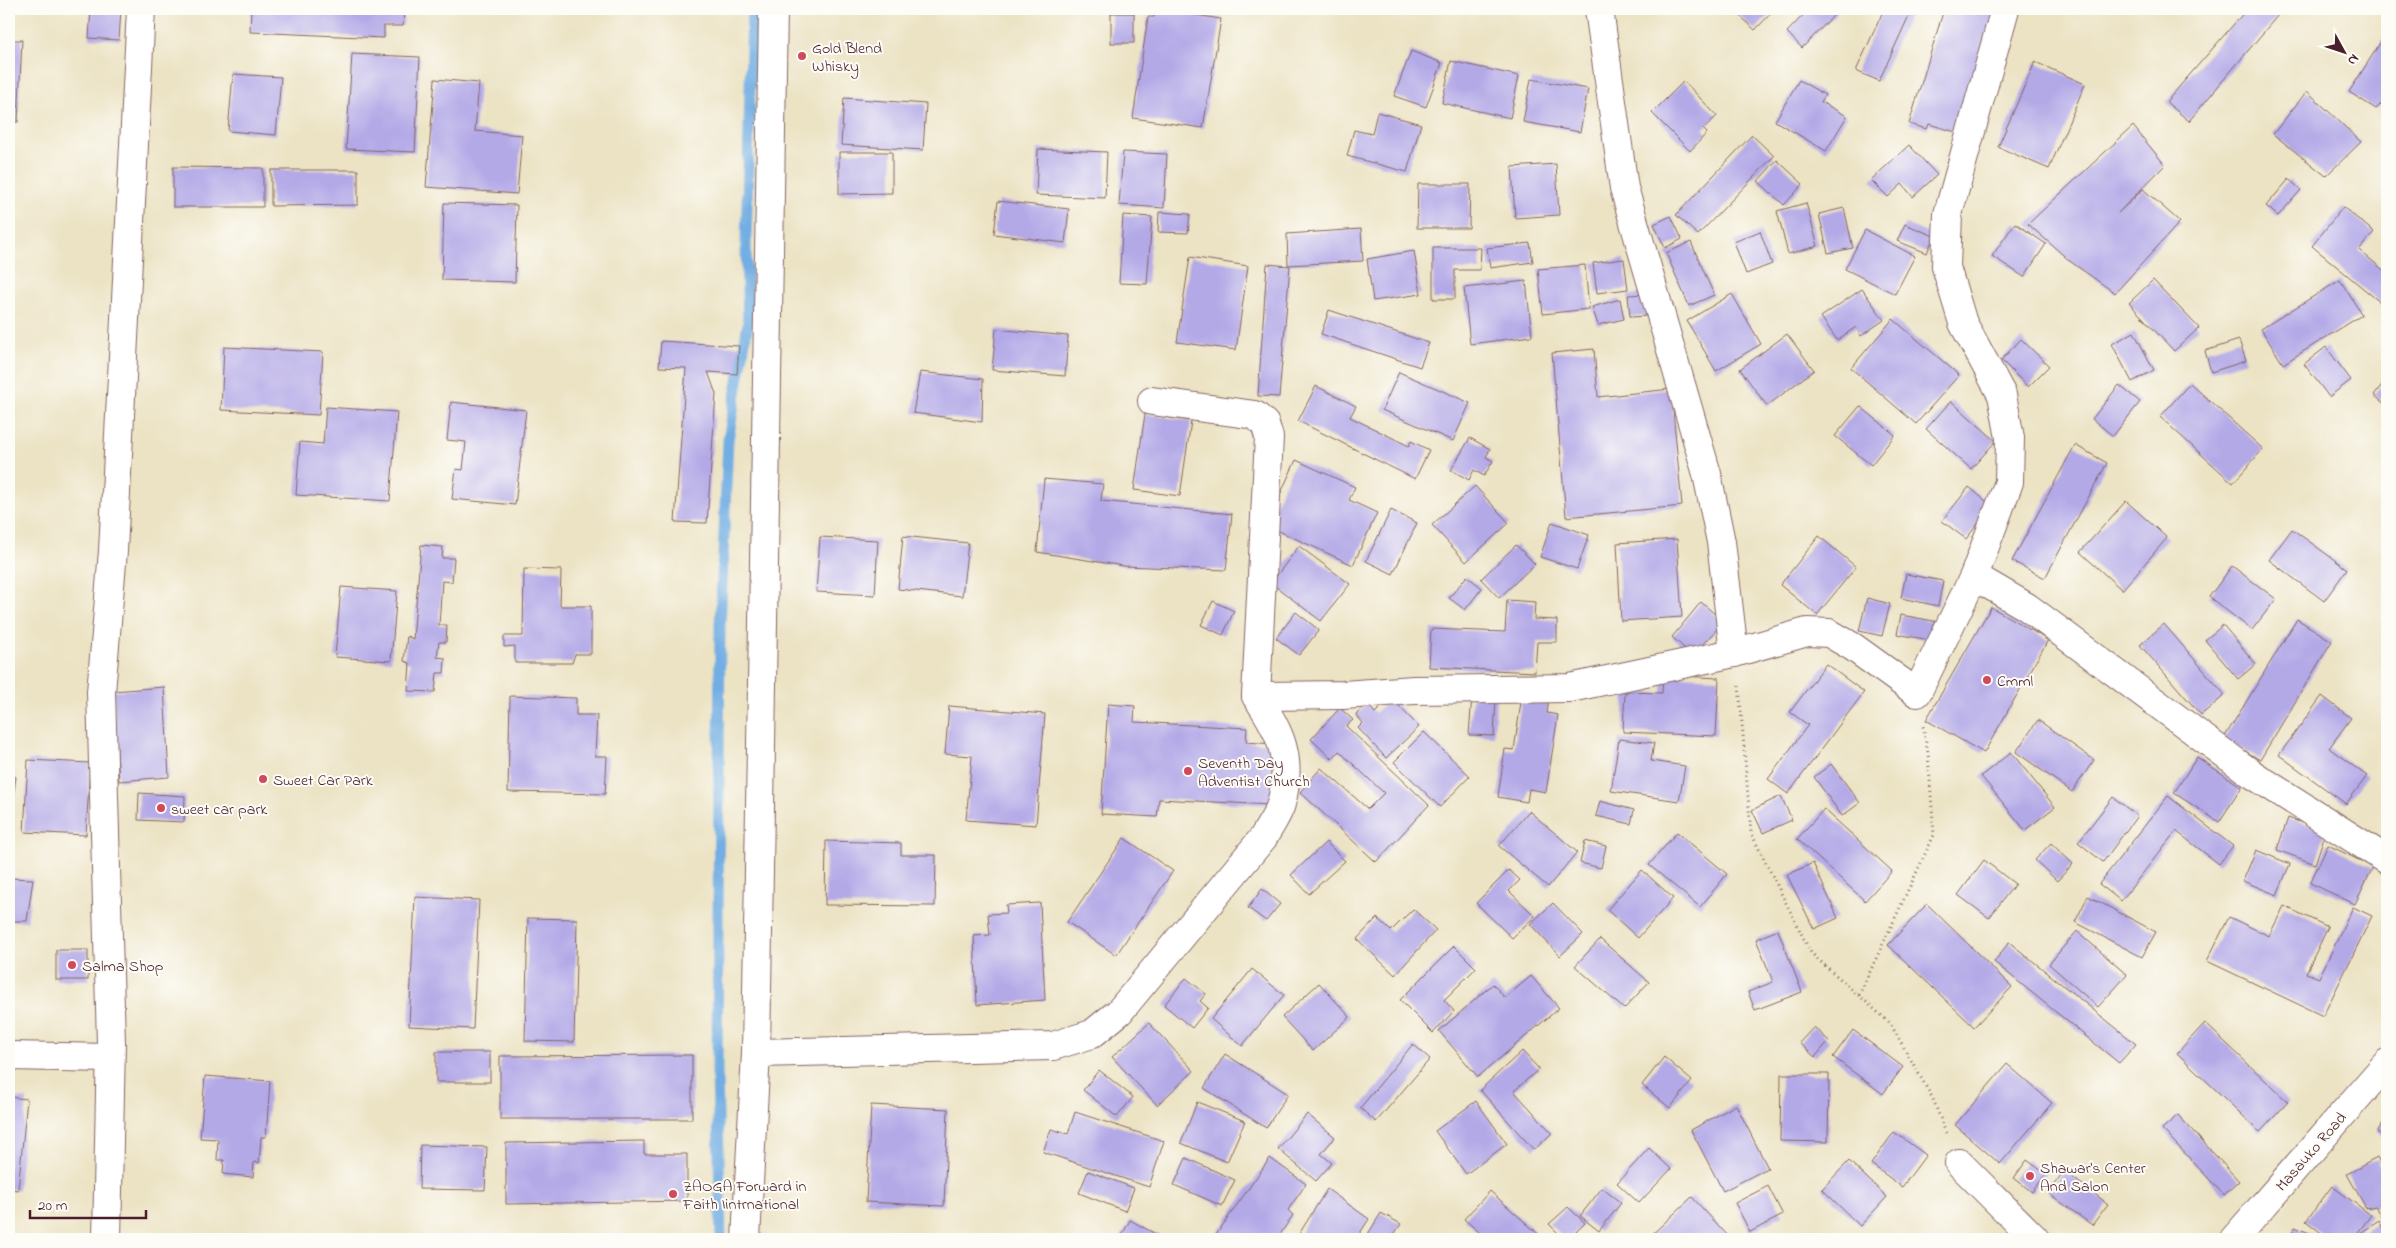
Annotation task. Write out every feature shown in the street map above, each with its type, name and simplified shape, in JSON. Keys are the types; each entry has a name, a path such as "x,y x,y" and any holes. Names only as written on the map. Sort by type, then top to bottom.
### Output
{"street":[{"path":"107,1239 110,1058 101,692 113,551 141,9"},
{"path":"746,1239 756,1053 773,9"},
{"path":"1599,9 1624,188 1708,482 1721,542 1734,653"},
{"path":"1256,696 1343,695 1414,690 1570,688 1734,653 1807,632 1829,634 1853,647 1918,693 1974,576 2009,482 2010,438 2002,395 1963,323 1946,267 1948,214 2005,9"},
{"path":"756,1053 1053,1046 1092,1034 1119,1012 1263,838 1281,805 1286,771 1283,747 1275,724 1256,696 1269,437 1265,424 1255,415 1152,400"},
{"path":"1974,576 2028,607 2252,774 2387,860"},
{"path":"9,1056 110,1058"},
{"name":"Masauko Road","path":"2234,1239 2387,1063"},
{"path":"1959,1163 2035,1239"}],"path":[{"path":"1734,653 1740,694 1751,833 1811,953 1890,1023 1933,1099 1959,1163"},
{"path":"1859,996 1934,835 1928,753 1918,693"}],"building":[{"path":"91,9 121,9 119,40 89,38"},
{"path":"251,9 404,9 403,26 384,26 384,38 250,32"},
{"path":"1155,9 1191,9 1190,14 1221,19 1203,128 1133,118 1148,17 1154,17"},
{"path":"1733,9 1775,9 1755,30"},
{"path":"1809,9 1840,9 1802,48 1787,32"},
{"path":"1884,9 1912,9 1879,81 1856,71"},
{"path":"1944,9 1996,10 1959,133 1929,124 1927,129 1909,124"},
{"path":"2247,9 2283,9 2189,121 2166,102"},
{"path":"1111,13 1134,13 1134,43 1111,43"},
{"path":"2387,32 2387,98 2376,109 2349,92"},
{"path":"9,40 22,40 18,122 9,122"},
{"path":"1411,51 1442,63 1426,107 1394,96"},
{"path":"352,54 420,57 415,152 346,149"},
{"path":"1451,61 1519,76 1510,118 1442,103"},
{"path":"2035,62 2085,84 2049,169 1998,147"},
{"path":"233,74 281,77 276,135 228,131"},
{"path":"435,79 479,83 475,131 522,135 517,194 426,187"},
{"path":"1531,79 1588,89 1580,132 1523,122"},
{"path":"1799,80 1825,95 1821,102 1847,116 1826,151 1775,121"},
{"path":"1684,81 1717,116 1703,129 1707,133 1690,151 1652,113"},
{"path":"2307,91 2361,142 2326,176 2273,134"},
{"path":"844,98 926,104 923,150 841,145"},
{"path":"1377,112 1421,124 1407,172 1347,156 1354,130 1372,134"},
{"path":"2133,126 2165,165 2118,213 2143,189 2180,222 2115,293 2071,262 2028,224"},
{"path":"1752,135 1774,156 1698,235 1676,215"},
{"path":"1909,145 1937,175 1913,197 1902,184 1888,197 1871,180"},
{"path":"1038,149 1107,152 1105,198 1036,195"},
{"path":"839,152 892,152 892,193 839,194"},
{"path":"1123,152 1167,154 1164,208 1119,205"},
{"path":"1777,160 1803,184 1784,205 1758,181"},
{"path":"1556,164 1559,215 1515,218 1512,167"},
{"path":"173,167 263,168 263,207 173,207"},
{"path":"271,170 358,170 358,205 271,206"},
{"path":"2289,179 2301,190 2278,216 2266,206"},
{"path":"1418,184 1470,184 1469,228 1417,228"},
{"path":"998,201 1069,209 1065,243 994,234"},
{"path":"444,203 517,205 515,282 442,280"},
{"path":"1806,203 1818,246 1788,254 1777,211"},
{"path":"2343,207 2374,232 2359,250 2387,273 2387,308 2312,246"},
{"path":"1844,208 1853,248 1828,253 1819,214"},
{"path":"1159,212 1190,214 1188,233 1158,232"},
{"path":"1123,215 1152,217 1147,284 1119,283"},
{"path":"1671,216 1682,239 1665,248 1654,224"},
{"path":"2015,223 2046,244 2024,277 1992,256"},
{"path":"1905,224 1934,236 1927,253 1897,241"},
{"path":"1361,229 1363,261 1288,265 1287,234"},
{"path":"1865,230 1915,256 1895,294 1845,269"},
{"path":"1760,231 1772,264 1746,274 1734,242"},
{"path":"1691,242 1714,295 1689,306 1666,253"},
{"path":"1530,243 1533,262 1490,268 1487,248"},
{"path":"1433,248 1481,248 1480,270 1455,270 1455,299 1433,299"},
{"path":"1414,251 1421,294 1373,301 1367,259"},
{"path":"1190,257 1248,266 1236,350 1177,342"},
{"path":"1624,259 1628,289 1597,293 1593,263"},
{"path":"1267,264 1290,266 1279,397 1258,396"},
{"path":"1585,265 1589,309 1543,314 1538,269"},
{"path":"2153,280 2199,328 2174,351 2129,303"},
{"path":"2340,280 2362,315 2283,364 2261,329"},
{"path":"1526,281 1532,336 1470,344 1464,288"},
{"path":"1862,289 1884,320 1861,336 1856,327 1837,340 1821,317"},
{"path":"1647,294 1648,316 1630,317 1628,295"},
{"path":"1732,294 1761,344 1716,371 1687,321"},
{"path":"1620,299 1624,319 1598,325 1592,307"},
{"path":"1329,310 1429,343 1420,367 1321,334"},
{"path":"1893,319 1959,375 1916,424 1851,368"},
{"path":"996,329 1068,336 1065,376 992,370"},
{"path":"2134,332 2154,370 2132,382 2112,344"},
{"path":"1787,334 1814,370 1767,406 1740,369"},
{"path":"2021,339 2049,366 2028,387 2001,360"},
{"path":"2239,340 2246,361 2211,372 2205,351"},
{"path":"661,341 739,346 737,374 708,372 716,394 707,523 675,522 686,368 659,367"},
{"path":"224,347 323,352 319,415 221,410"},
{"path":"2326,347 2351,380 2329,397 2304,364"},
{"path":"1594,349 1598,397 1671,389 1682,506 1566,517 1552,353"},
{"path":"920,372 983,379 982,422 913,413"},
{"path":"1399,372 1470,403 1453,441 1382,410"},
{"path":"2387,378 2387,406 2374,395"},
{"path":"2190,383 2263,449 2233,483 2160,417"},
{"path":"2119,385 2140,402 2113,436 2092,419"},
{"path":"1316,386 1356,406 1350,417 1409,446 1411,441 1429,450 1415,479 1298,421"},
{"path":"1951,401 1996,441 1971,469 1926,429"},
{"path":"451,402 526,410 515,505 452,499 456,469 463,470 466,442 447,440"},
{"path":"1860,406 1895,435 1871,465 1835,436"},
{"path":"326,407 397,412 390,501 296,495 300,442 323,444"},
{"path":"1145,414 1191,421 1180,496 1134,490"},
{"path":"1470,438 1490,449 1486,457 1493,461 1484,476 1474,470 1469,480 1451,470"},
{"path":"2075,445 2107,463 2045,578 2012,561"},
{"path":"1296,460 1355,487 1349,500 1377,513 1353,565 1266,525"},
{"path":"1044,479 1103,484 1101,501 1232,514 1226,570 1124,566 1037,552"},
{"path":"1475,486 1509,523 1466,562 1432,525"},
{"path":"1969,487 1992,506 1966,539 1942,521"},
{"path":"2126,501 2167,538 2122,590 2080,552"},
{"path":"1391,510 1417,523 1393,574 1366,561"},
{"path":"1552,522 1589,535 1577,569 1540,557"},
{"path":"2292,529 2347,569 2324,601 2269,560"},
{"path":"903,536 968,543 962,596 898,589"},
{"path":"1819,536 1856,567 1817,615 1780,585"},
{"path":"820,537 878,540 875,595 816,592"},
{"path":"1677,539 1682,617 1621,621 1617,543"},
{"path":"421,545 443,547 442,558 454,558 452,582 442,581 439,625 447,625 446,642 439,642 437,657 445,658 444,673 437,673 435,692 408,691 410,663 404,661 407,636 413,639"},
{"path":"1516,545 1535,564 1499,598 1481,579"},
{"path":"1299,546 1350,584 1321,621 1271,583"},
{"path":"2232,566 2276,599 2252,630 2209,597"},
{"path":"524,569 561,570 560,606 591,606 591,654 575,654 572,663 515,663 515,646 504,647 504,636 523,636"},
{"path":"1906,574 1943,581 1938,606 1901,598"},
{"path":"1467,576 1482,588 1465,610 1449,598"},
{"path":"341,587 397,591 391,661 335,657"},
{"path":"1867,598 1890,604 1882,636 1859,631"},
{"path":"1507,600 1535,602 1534,619 1557,620 1557,642 1537,642 1535,672 1429,667 1431,629 1505,632"},
{"path":"1213,601 1234,611 1223,635 1201,625"},
{"path":"1701,602 1724,622 1692,655 1672,637"},
{"name":"Cmml","path":"1991,607 2048,640 1984,753 1926,720"},
{"path":"1296,612 1319,630 1299,655 1276,638"},
{"path":"1901,615 1939,622 1935,641 1897,634"},
{"path":"2297,619 2332,641 2260,760 2224,738"},
{"path":"2164,624 2225,695 2201,715 2140,645"},
{"path":"2223,625 2256,664 2238,679 2205,640"},
{"path":"1826,664 1864,692 1788,794 1768,779 1808,725 1790,712"},
{"path":"1663,675 1719,678 1716,736 1623,732 1625,692 1662,693"},
{"path":"164,687 169,777 119,781 113,691"},
{"path":"1522,695 1549,698 1547,713 1558,715 1546,792 1529,789 1527,802 1498,797 1505,749 1514,750"},
{"path":"510,696 576,698 576,715 597,715 595,756 607,756 605,794 508,792"},
{"path":"1472,696 1496,697 1494,736 1469,735"},
{"path":"2322,696 2351,718 2329,748 2367,776 2346,804 2279,755"},
{"path":"1391,698 1419,727 1386,758 1358,728 1363,723 1356,715 1367,703 1375,713"},
{"name":"Seventh Day Adventist Church","path":"1108,704 1135,706 1134,722 1247,728 1246,742 1274,744 1271,805 1159,799 1157,817 1101,814"},
{"path":"949,706 1045,714 1036,825 966,820 972,756 945,754"},
{"path":"1340,708 1353,720 1346,726 1429,805 1376,862 1300,792 1321,768 1368,809 1384,793 1339,751 1332,759 1311,739"},
{"path":"2038,720 2094,760 2072,792 2016,752"},
{"path":"1424,732 1470,776 1440,807 1394,762"},
{"path":"1619,739 1654,743 1651,761 1685,766 1679,801 1611,791"},
{"path":"2011,752 2055,807 2025,830 1981,776"},
{"path":"2197,757 2242,787 2219,822 2174,793"},
{"path":"28,760 90,763 86,835 24,832"},
{"path":"1831,764 1860,803 1842,816 1814,777"},
{"path":"9,776 16,777 10,821 9,821"},
{"name":"sweet car park","path":"139,793 185,796 184,822 138,820"},
{"path":"1781,796 1792,820 1763,833 1752,810"},
{"path":"2168,796 2233,846 2219,864 2176,831 2121,901 2099,884"},
{"path":"2113,797 2137,816 2103,862 2078,842"},
{"path":"1600,801 1634,810 1631,824 1596,816"},
{"path":"1824,809 1892,871 1865,901 1797,839"},
{"path":"1529,811 1577,852 1548,887 1499,846"},
{"path":"2288,818 2326,831 2315,864 2277,850"},
{"path":"1677,832 1727,874 1700,907 1649,865"},
{"path":"1124,838 1173,871 1116,955 1067,922"},
{"path":"826,841 901,843 901,855 936,855 935,906 825,905"},
{"path":"1585,841 1606,846 1601,868 1580,863"},
{"path":"1326,842 1345,861 1309,894 1291,875"},
{"path":"2051,843 2073,864 2057,881 2035,860"},
{"path":"2328,845 2373,867 2355,904 2310,883"},
{"path":"2256,850 2290,864 2277,895 2243,881"},
{"path":"1984,860 2015,884 1989,918 1958,895"},
{"path":"1813,863 1838,918 1814,929 1787,875"},
{"path":"1509,870 1520,880 1509,891 1535,916 1512,938 1476,903"},
{"path":"1642,870 1673,898 1638,938 1607,910"},
{"path":"9,878 33,879 27,921 9,921"},
{"path":"1262,889 1280,904 1266,921 1248,908"},
{"path":"2088,896 2156,932 2142,957 2075,922"},
{"path":"415,897 479,900 473,1029 409,1026"},
{"path":"1040,903 1045,1000 977,1005 974,936 990,935 988,914 1007,913 1006,905"},
{"path":"1553,903 1583,934 1560,956 1530,924"},
{"path":"1927,904 2012,987 1974,1027 1888,945"},
{"path":"2284,906 2328,927 2306,973 2319,978 2353,907 2372,916 2323,1016 2207,961 2229,917 2269,936"},
{"path":"1413,909 1436,930 1395,975 1357,939 1377,918 1391,931"},
{"path":"528,918 577,919 574,1042 525,1041"},
{"path":"1778,930 1802,992 1755,1010 1748,992 1773,982 1756,939"},
{"path":"2077,931 2127,975 2098,1007 2049,964"},
{"path":"1600,939 1649,982 1624,1009 1575,966"},
{"path":"2009,942 2136,1044 2119,1063 1994,962"},
{"path":"1454,946 1476,968 1444,1000 1454,1011 1433,1033 1400,1000"},
{"name":"Salma Shop","path":"56,950 88,950 88,980 56,980"},
{"path":"1252,969 1284,995 1242,1046 1211,1019"},
{"path":"1531,976 1559,1008 1478,1077 1439,1031 1493,984 1505,998"},
{"path":"1186,978 1206,994 1200,1001 1208,1008 1192,1028 1164,1005"},
{"path":"1319,983 1350,1017 1313,1051 1282,1017"},
{"path":"1149,1023 1194,1071 1157,1105 1112,1057"},
{"path":"2205,1023 2288,1102 2260,1132 2177,1053"},
{"path":"1814,1027 1829,1041 1815,1057 1799,1043"},
{"path":"1853,1030 1903,1067 1883,1094 1833,1057"},
{"path":"1413,1044 1430,1059 1376,1122 1360,1108"},
{"path":"1522,1051 1539,1069 1514,1091 1552,1133 1534,1150 1480,1090"},
{"path":"436,1052 490,1052 490,1082 436,1082"},
{"path":"1225,1054 1288,1094 1266,1128 1204,1088"},
{"path":"692,1055 692,1119 500,1119 500,1056"},
{"path":"1664,1057 1692,1081 1670,1108 1642,1085"},
{"path":"2007,1064 2052,1103 2000,1164 1955,1125"},
{"path":"1099,1070 1133,1097 1117,1117 1083,1090"},
{"path":"1781,1074 1829,1074 1828,1142 1780,1141"},
{"path":"205,1076 270,1081 266,1137 261,1137 259,1163 254,1162 253,1177 223,1174 224,1160 217,1160 218,1139 200,1138"},
{"path":"9,1097 27,1099 18,1190 9,1189"},
{"path":"1476,1101 1507,1144 1466,1174 1435,1131"},
{"path":"1197,1102 1245,1121 1227,1162 1181,1143"},
{"path":"871,1105 948,1109 944,1206 866,1202"},
{"path":"1736,1105 1768,1168 1723,1191 1691,1130"},
{"path":"1075,1112 1164,1141 1149,1187 1043,1152 1051,1129 1068,1134"},
{"path":"1307,1114 1335,1137 1321,1154 1332,1163 1316,1181 1278,1149"},
{"path":"2178,1115 2239,1181 2224,1195 2162,1129"},
{"path":"2387,1117 2387,1139 2377,1132"},
{"path":"1894,1132 1926,1155 1902,1187 1871,1164"},
{"path":"644,1141 644,1154 687,1154 687,1201 506,1204 506,1143"},
{"path":"420,1145 487,1147 485,1190 419,1189"},
{"path":"1649,1148 1671,1169 1639,1203 1617,1183"},
{"path":"1186,1158 1235,1180 1222,1206 1174,1185"},
{"path":"1270,1158 1306,1184 1288,1210 1293,1215 1277,1239 1213,1239"},
{"path":"2377,1158 2387,1177 2387,1226 2376,1206 2366,1208 2347,1174"},
{"name":"Shawar's Center And Salon","path":"2027,1160 2046,1174 2032,1192 2014,1178"},
{"path":"1849,1161 1887,1197 1860,1226 1822,1189"},
{"path":"1088,1171 1134,1188 1125,1211 1079,1193"},
{"path":"2064,1171 2108,1204 2092,1225 2048,1193"},
{"path":"1768,1186 1783,1215 1750,1232 1735,1203"},
{"path":"2332,1186 2371,1215 2353,1239 2329,1239 2306,1221"},
{"path":"1602,1188 1621,1203 1599,1231 1580,1216"},
{"path":"1327,1189 1369,1219 1356,1239 1296,1239"},
{"path":"1490,1191 1544,1239 1487,1239 1464,1219"},
{"path":"1692,1197 1731,1239 1695,1239 1693,1237 1691,1239 1647,1239"},
{"path":"1568,1207 1585,1223 1569,1239 1564,1239 1549,1224"},
{"path":"1381,1213 1401,1224 1391,1239 1365,1239"},
{"path":"1130,1220 1165,1239 1120,1239"},
{"path":"2379,1221 2387,1235 2387,1239 2360,1239 2357,1235"},
{"path":"2295,1227 2323,1239 2289,1239"},
{"path":"537,1236 601,1236 601,1239 537,1239"}],"waterway":[{"path":"721,1239 717,1074 720,627 728,440 748,323 746,245 752,9"}],"place":[{"name":"Gold Blend Whisky","path":"802,56"},
{"name":"Cmml","path":"1987,680"},
{"name":"Seventh Day Adventist Church","path":"1188,771"},
{"name":"Sweet Car Park","path":"263,779"},
{"name":"sweet car park","path":"161,808"},
{"name":"Salma Shop","path":"72,965"},
{"name":"Shawar's Center And Salon","path":"2030,1176"},
{"name":"ZAOGA Forward in Faith Iintrnational","path":"673,1194"}]}
